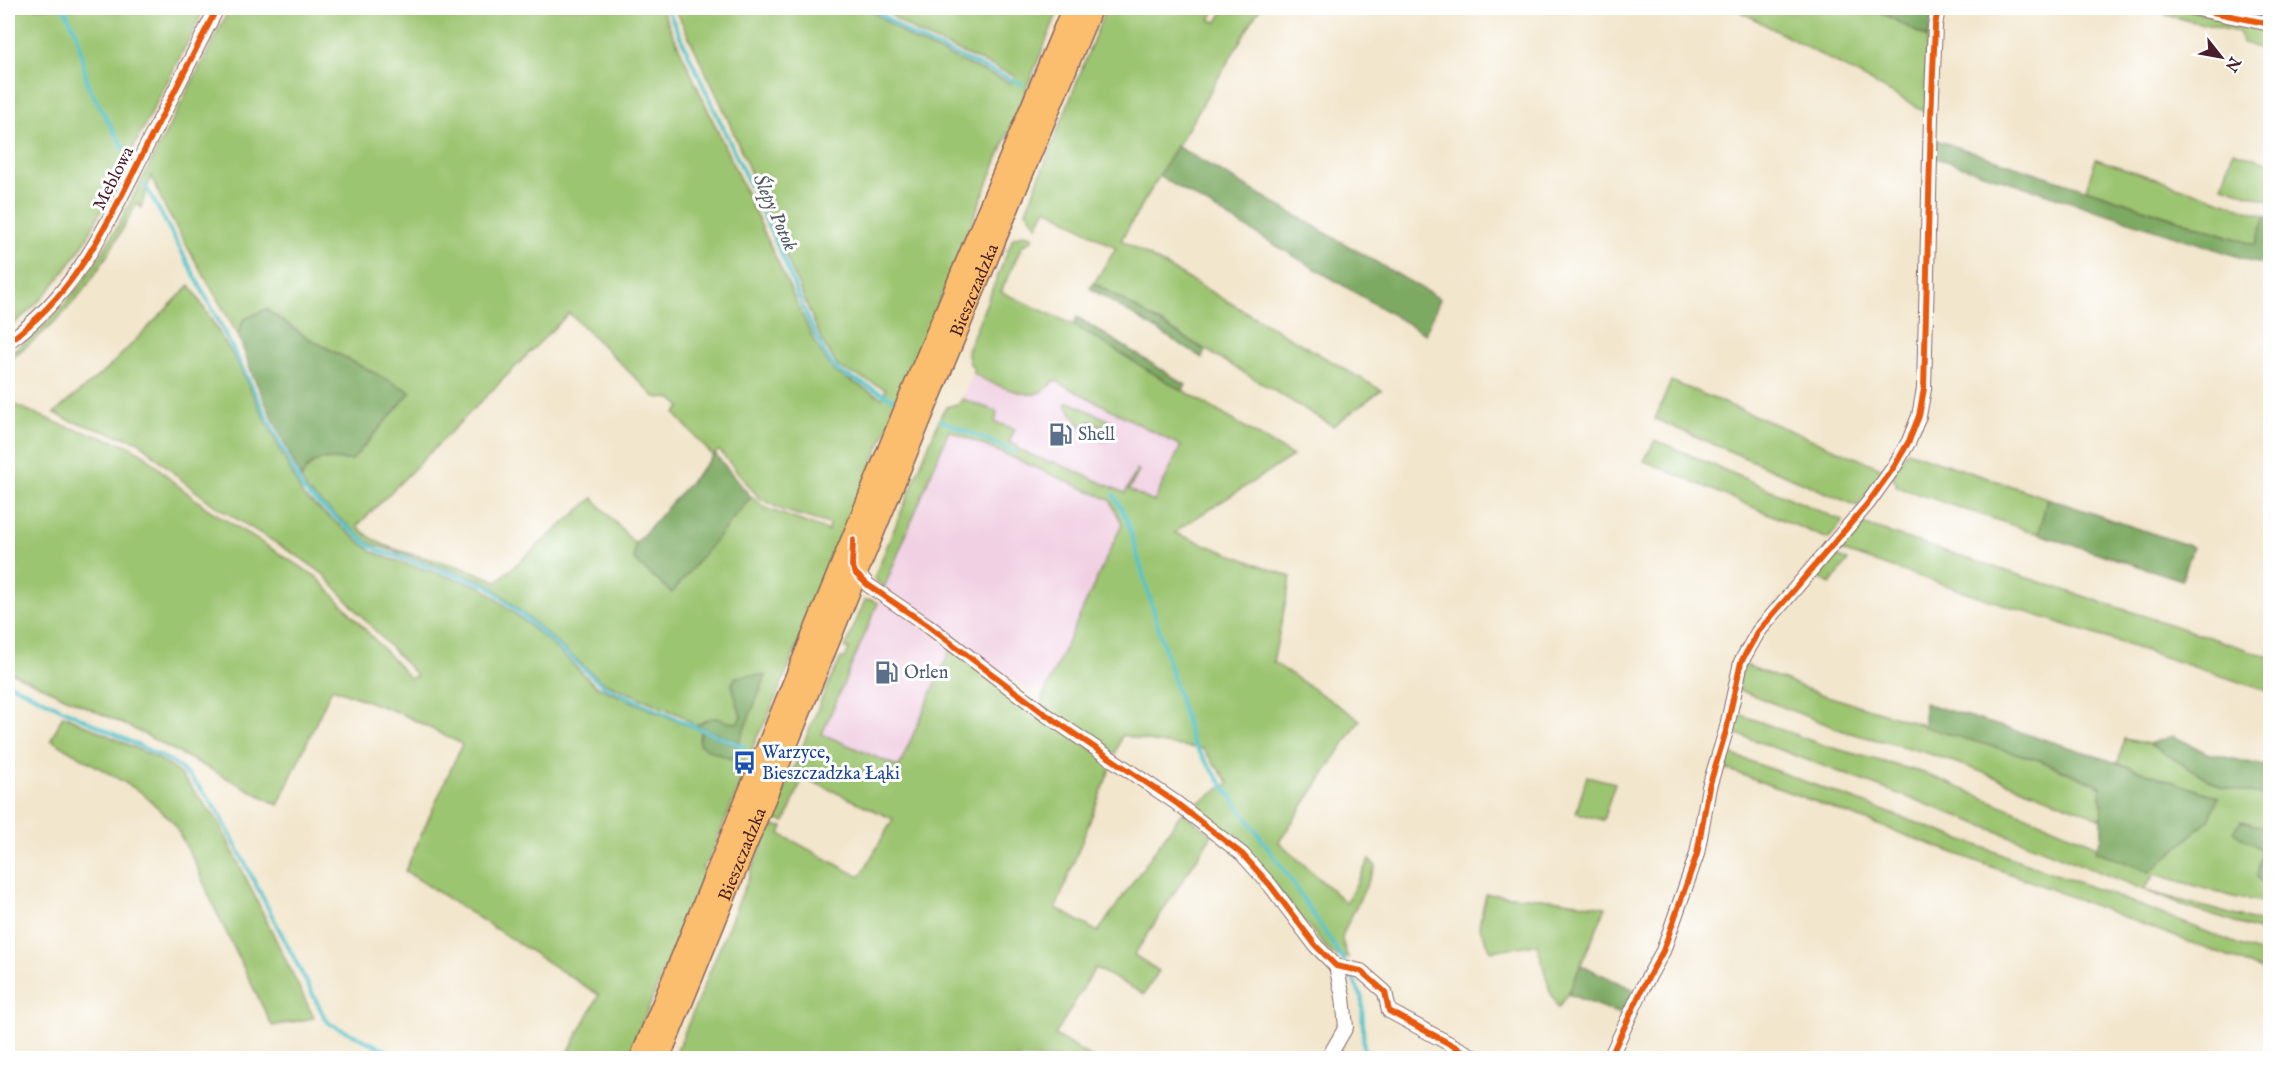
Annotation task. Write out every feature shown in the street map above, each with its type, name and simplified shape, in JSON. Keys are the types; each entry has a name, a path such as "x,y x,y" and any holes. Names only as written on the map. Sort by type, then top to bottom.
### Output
{"main road":[{"name":"Bieszczadzka","path":"641,1059 826,603 1072,8"},
{"name":"Bieszczadzka","path":"659,1059 859,580 1091,8"}],"street":[{"name":"Meblowa","path":"8,342 44,312 82,266 112,215 217,8"},
{"path":"1610,1059 1643,987 1663,951 1697,854 1707,796 1726,731 1741,662 1758,632 1868,503 1894,467 1909,441 1919,416 1924,380 1931,118 1935,26 1938,8"},
{"path":"2193,8 2271,24"},
{"name":"Bieszczadzka","path":"826,603 843,583 859,580 852,566 853,540"},
{"path":"859,580 927,625 1045,714 1175,802 1242,854 1270,885 1316,946 1337,966 1361,971 1385,992 1389,1011 1476,1059"},
{"path":"1328,1059 1346,1027 1337,966"}],"shaded area":[{"path":"974,369 1050,375 1182,443 1154,510 953,421"},
{"path":"949,430 1110,500 1122,524 1045,692 1036,687 1031,692 1001,670 999,673 884,588"},
{"path":"881,598 951,648 899,768 821,734"}],"green space":[{"path":"8,8 205,8 86,240 51,288 8,328"},
{"path":"230,8 661,8 816,345 834,372 882,398 886,389 838,367 822,341 723,108 675,8 867,8 913,40 1011,83 1015,76 917,33 881,8 1056,8 1057,14 845,531 840,535 842,538 768,717 749,757 746,757 740,785 708,862 702,867 705,871 628,1058 565,1058 599,995 405,871 462,744 402,714 332,688 278,805 132,728 8,671 8,402 62,425 127,445 145,455 171,480 208,509 317,577 410,678 417,676 323,574 214,505 139,442 71,421 54,413 109,367 190,285 237,362 303,496 373,552 482,587 547,640 596,686 701,731 699,738 705,749 732,760 765,676 736,677 732,684 741,717 737,723 697,724 696,726 680,715 601,681 487,582 369,543 308,492 301,479 316,462 328,459 352,460 308,338 266,309 243,320 238,335 165,208 151,176 141,208 137,203 97,271 83,290 51,325 8,360 8,354 34,334 77,289 111,239","holes":["569,313 655,397 672,399 681,407 675,414 713,456 719,450 759,498 782,510 829,524 828,531 768,509 751,497 672,592 634,560 635,544 593,498 497,581 457,566 391,548 367,535 357,526"]},
{"path":"1106,8 1216,8 1210,20 1217,22 1225,8 1260,8 1121,240 1381,390 1333,426 1094,283 1116,248 1046,208 1037,226 1026,211"},
{"path":"1734,8 1873,8 1928,38 1927,112"},
{"path":"1873,8 1933,8 1928,38"},
{"path":"2162,8 2181,8 2270,29 2270,52 2243,43 2238,32 2165,15"},
{"path":"2204,8 2270,8 2270,21"},
{"path":"1933,139 2255,245 2266,216 2270,217 2270,267 1933,157"},
{"path":"1176,146 1440,299 1425,334 1159,176"},
{"path":"2233,151 2270,163 2270,201 2222,186"},
{"path":"2096,159 2266,216 2256,245 2086,189"},
{"path":"1023,234 1033,236 1032,240 1022,246 1001,292 1074,325 1293,456 1175,533 1291,577 1273,662 1360,720 1279,842 1346,903 1369,860 1376,866 1343,933 1342,940 1348,958 1336,956 1329,951 1250,856 1193,806 1229,783 1203,749 1122,735 1115,754 1047,709 1042,703 1042,698 1122,524 1110,500 949,430 884,588 874,578 942,413 947,407 960,403 962,399 996,411 995,422 1015,429 1009,442 1018,446 1017,449 1051,463 1052,461 1125,493 1137,470 1139,471 1129,490 1154,502 1181,446 1054,380 1044,391 1029,394 1003,387 972,372 974,369 970,364 967,351 1013,238"},
{"path":"1094,283 1205,350 1202,358 1090,288"},
{"path":"266,309 308,338 411,392 352,460 328,459 316,462 301,479 253,376 238,335 243,320"},
{"path":"1077,317 1186,385 1182,391 1074,325"},
{"path":"1671,381 1886,470 1857,506 1655,419"},
{"path":"1069,402 1113,422 1113,431 1092,420 1081,426 1065,404"},
{"path":"1091,422 1112,433 1107,440 1103,441 1082,428"},
{"path":"1655,440 1843,521 1828,539 1644,461"},
{"path":"1907,451 2047,498 2039,534 1897,487 1891,476"},
{"path":"715,454 751,497 672,593 634,560 635,544"},
{"path":"2047,498 2193,547 2182,580 2039,534"},
{"path":"1856,522 2270,657 2270,692 1832,548"},
{"path":"1828,553 1848,561 1830,584 1812,573"},
{"path":"865,600 878,603 822,734 899,767 951,648 1112,764 1056,908 1098,932 1182,812 1212,835 1134,955 1159,971 1144,994 1095,968 1055,1035 1092,1058 697,1058 693,1056 674,1058 769,828 783,827 780,834 860,877 893,819 803,777 785,822 773,819 822,698 841,658 845,658 849,649 845,648"},
{"path":"1743,664 1817,693 2039,760 2102,787 2102,819 1974,769 1924,752 1846,732 1737,689"},
{"path":"766,676 739,742 696,726 713,718 737,723 741,717 732,684 736,677"},
{"path":"1924,703 2069,747 2218,797 2210,819 2150,872 2096,851 2102,837 2101,786 2039,760 1924,727"},
{"path":"1733,712 1826,746 1924,773 2098,846 2097,851 2218,797 2118,763 2124,739 2149,744 2221,787 2270,797 2270,829 2241,821 2262,850 2257,877 2270,892 2270,903 2233,897 2155,874 2143,890 1966,819 1729,731"},
{"path":"63,715 157,758 183,777 218,821 314,1018 272,1026 194,861 173,822 141,792 51,740"},
{"path":"701,731 738,746 733,760 699,744"},
{"path":"2173,736 2207,753 2270,767 2270,797 2221,787 2149,744"},
{"path":"1722,751 2134,903 2270,957 2270,973 1718,766"},
{"path":"1587,776 1615,783 1603,820 1576,813"},
{"path":"2241,821 2270,829 2270,892 2257,877 2262,850 2234,832"},
{"path":"2147,891 2266,924 2270,926 2270,934 2189,908"},
{"path":"1486,894 1551,899 1606,907 1568,994 1558,1008 1550,991 1537,944 1491,951 1479,926"},
{"path":"1581,965 1637,991 1625,1016 1568,994"}],"waterway":[{"path":"64,8 77,34 88,86 127,154"},
{"name":"Ślepy Potok","path":"667,8 768,225 822,349 838,371 893,399"},
{"path":"872,8 914,37 1022,84"},
{"path":"145,185 226,335 302,488 309,496 369,545 380,551 487,585 602,685 745,747"},
{"path":"940,420 1015,452"},
{"path":"1114,495 1127,520 1192,742 1289,877 1345,963"},
{"path":"8,683 171,761 185,773 220,815 325,1018 330,1024 403,1058"},
{"path":"1350,972 1362,998 1364,1058"}],"cycle path":[{"path":"8,342 52,303 86,259 114,211 217,8"},
{"path":"1610,1058 1643,987 1663,951 1697,854 1709,787 1726,731 1741,662 1758,632 1868,503 1894,467 1909,441 1919,416 1924,389 1931,118 1935,26 1938,8"},
{"path":"2193,8 2270,24"},
{"path":"853,540 852,566 856,574 868,585 927,625 1045,714 1175,802 1242,854 1270,885 1316,946 1336,966 1361,971 1385,992 1389,1011 1476,1058"}],"place":[{"name":"Shell","path":"1060,434"},
{"name":"Orlen","path":"886,672"},
{"name":"Warzyce, Bieszczadzka Łąki","path":"744,762"}]}
